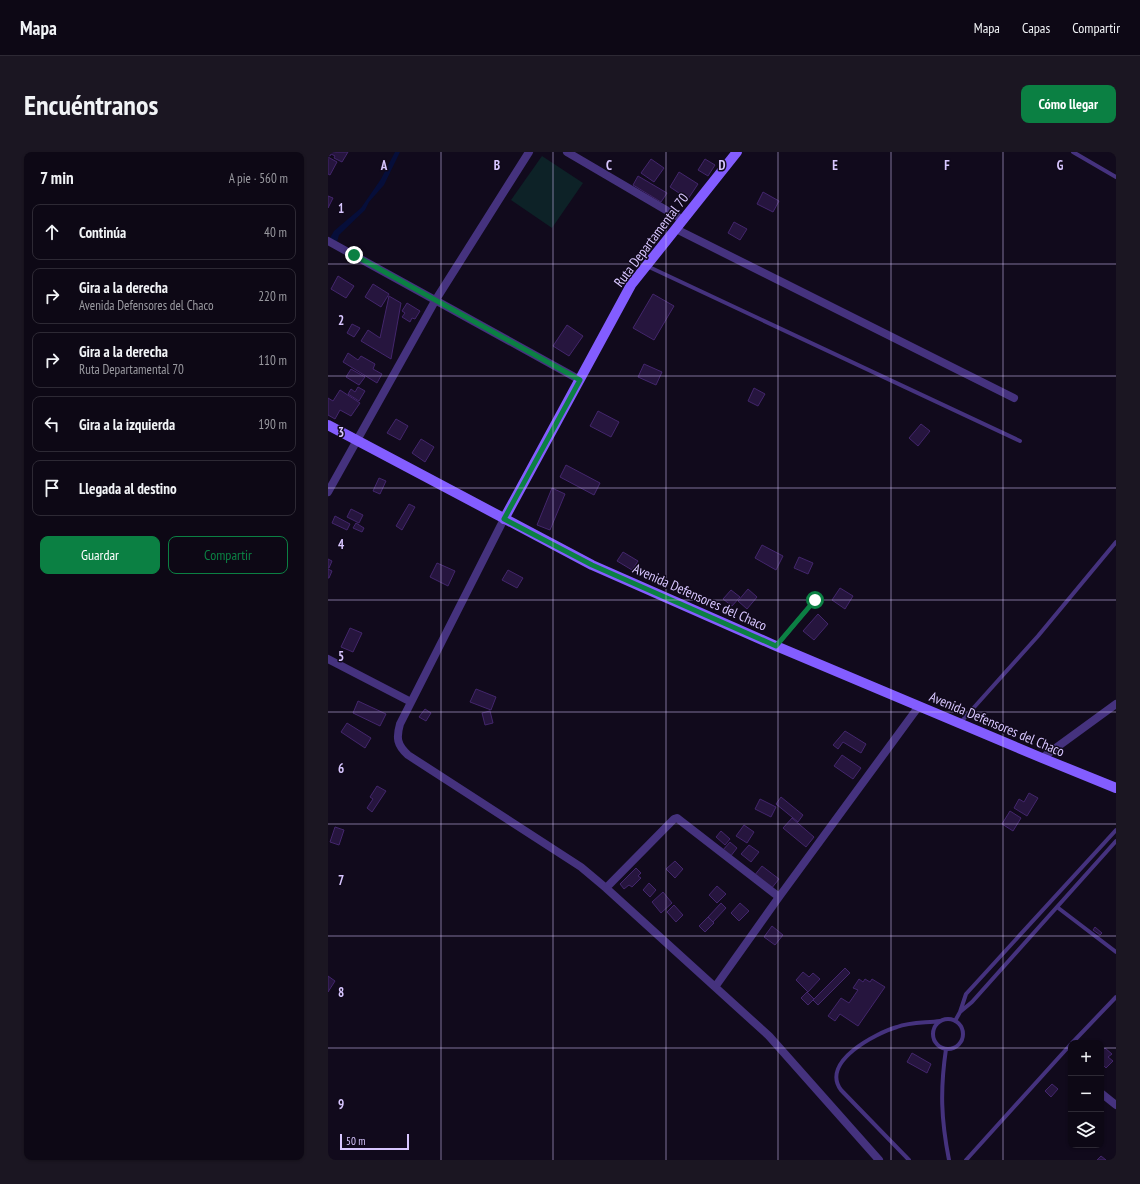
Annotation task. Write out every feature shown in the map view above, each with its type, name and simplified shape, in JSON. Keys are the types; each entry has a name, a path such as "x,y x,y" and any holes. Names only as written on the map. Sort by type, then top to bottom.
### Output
{"main road":[{"name":"Ruta Departamental 70","path":"504,519 632,285 737,152"},
{"name":"Avenida Defensores del Chaco","path":"328,425 592,565 776,646 1116,788"}],"street":[{"path":"328,492 356,439 435,301 529,152"},
{"path":"566,152 683,220"},
{"path":"676,229 1014,398"},
{"path":"328,241 580,380"},
{"path":"504,519 411,702 396,736 400,747 408,755 581,867 606,888 769,1036 879,1160"},
{"path":"328,658 411,702"},
{"path":"1042,758 1116,704"},
{"path":"715,987 919,706"},
{"path":"606,888 674,819 677,818 779,897"},
{"path":"1104,1095 1116,1104"}],"lane":[{"path":"1073,152 1116,177"},
{"path":"646,266 1020,442"},
{"path":"959,723 1038,636 1116,542"},
{"path":"776,646 815,600"},
{"path":"955,1021 960,1012 966,994 1116,830"},
{"path":"960,1012 972,1002 1116,841"},
{"path":"1057,907 1116,952"},
{"path":"1075,1040 1116,997"},
{"path":"909,1160 841,1090 837,1084 836,1075 838,1068 847,1055 877,1035 898,1026 950,1019 955,1021 962,1028 962,1038 956,1046 946,1048 937,1044 933,1034 936,1025 940,1021"},
{"path":"966,1160 1068,1047"},
{"path":"946,1048 941,1081 943,1130 949,1160"}],"green space":[{"path":"542,156 583,183 552,228 511,200"}],"shaded area":[{"path":"395,152 400,152 384,185 369,202 365,210 339,235 337,242 330,238 334,231 361,208 381,179"}],"building":[{"path":"328,152 348,152 342,162 334,158 335,156 331,154 330,156 328,155"},
{"path":"328,157 337,162 330,175 328,174"},
{"path":"651,159 664,168 654,182 641,173"},
{"path":"705,159 715,165 708,176 698,170"},
{"path":"679,172 698,184 688,199 670,187"},
{"path":"638,176 667,193 661,202 633,185"},
{"path":"763,192 779,201 773,212 757,204"},
{"path":"328,196 333,198 328,208"},
{"path":"734,222 747,229 740,240 728,233"},
{"path":"338,276 354,286 346,298 331,289"},
{"path":"373,284 389,294 381,307 365,297"},
{"path":"653,294 674,306 654,340 633,328"},
{"path":"389,296 401,303 391,359 361,341 368,330 380,338"},
{"path":"407,303 420,311 415,319 412,318 410,322 402,317 405,313 402,311"},
{"path":"352,324 360,328 354,337 347,333"},
{"path":"567,325 583,336 569,356 553,346"},
{"path":"348,353 358,360 361,356 375,364 373,369 382,374 377,383 343,362"},
{"path":"644,364 662,372 656,385 638,377"},
{"path":"351,369 365,377 359,385 346,377"},
{"path":"358,387 365,391 359,401 348,394 351,389 355,392"},
{"path":"754,388 765,394 758,406 748,401"},
{"path":"340,390 360,403 351,416 340,410 335,419 328,415 328,398 333,401"},
{"path":"598,411 619,422 611,437 590,426"},
{"path":"396,419 408,426 400,440 387,433"},
{"path":"921,424 930,431 918,446 909,438"},
{"path":"421,439 434,447 425,462 412,453"},
{"path":"566,465 600,483 594,495 560,477"},
{"path":"379,478 386,481 380,494 373,491"},
{"path":"552,488 565,494 550,530 537,525"},
{"path":"409,504 415,507 402,530 396,526"},
{"path":"351,509 363,515 359,523 347,517"},
{"path":"335,516 350,524 347,530 332,523"},
{"path":"356,523 364,528 362,532 353,528"},
{"path":"762,545 783,556 776,570 755,558"},
{"path":"623,552 638,561 632,570 617,561"},
{"path":"799,557 813,563 808,574 794,568"},
{"path":"328,559 332,561 329,568 328,568"},
{"path":"437,563 455,571 448,586 430,577"},
{"path":"328,569 332,571 329,578 328,578"},
{"path":"508,570 523,578 517,588 502,580"},
{"path":"840,588 853,596 845,609 832,600"},
{"path":"748,589 757,597 747,609 738,601"},
{"path":"731,590 740,597 732,606 723,599"},
{"path":"818,614 828,624 814,640 803,631"},
{"path":"350,628 362,633 353,652 341,647"},
{"path":"476,689 496,697 491,710 470,702"},
{"path":"358,701 386,714 380,726 353,713"},
{"path":"425,709 431,713 426,721 419,717"},
{"path":"490,711 493,723 485,725 482,713"},
{"path":"347,723 371,738 365,748 341,732"},
{"path":"845,731 866,744 861,753 843,742 838,749 833,745"},
{"path":"842,755 861,768 853,779 834,766"},
{"path":"377,786 386,791 372,812 367,808 373,799 370,797"},
{"path":"1029,793 1038,798 1027,816 1014,808 1019,799 1024,802"},
{"path":"781,797 803,815 798,822 776,804"},
{"path":"760,799 776,807 771,817 755,809"},
{"path":"1010,811 1021,818 1013,831 1002,824"},
{"path":"792,818 814,837 806,847 783,828"},
{"path":"744,825 754,832 747,843 736,836"},
{"path":"335,827 344,830 339,845 330,842"},
{"path":"721,831 730,839 725,845 716,837"},
{"path":"730,842 737,848 730,857 722,851"},
{"path":"749,845 759,852 751,862 741,854"},
{"path":"675,861 683,869 675,878 666,869"},
{"path":"762,866 779,879 771,889 754,876"},
{"path":"636,868 641,873 638,876 641,878 632,887 629,885 624,889 620,884"},
{"path":"649,883 656,890 650,897 643,890"},
{"path":"717,886 726,894 717,903 709,895"},
{"path":"663,892 672,903 661,913 652,902"},
{"path":"721,903 726,908 713,922 708,917"},
{"path":"740,903 749,911 739,921 731,913"},
{"path":"674,905 683,915 676,922 667,912"},
{"path":"708,917 714,923 705,932 699,926"},
{"path":"772,926 783,935 775,945 764,937"},
{"path":"1095,927 1102,933 1100,935 1093,930"},
{"path":"845,968 850,973 818,1005 813,1000"},
{"path":"803,972 809,977 813,973 820,979 808,992 796,980"},
{"path":"328,976 335,981 328,992"},
{"path":"859,979 863,982 865,979 870,982 872,979 885,987 858,1026 840,1014 835,1021 828,1016 841,998 849,1003 858,990 853,988"},
{"path":"807,992 814,999 808,1005 801,998"},
{"path":"1105,1048 1112,1054 1108,1057 1113,1061 1106,1068 1104,1066"},
{"path":"912,1053 931,1064 927,1073 907,1062"},
{"path":"1052,1084 1058,1089 1051,1097 1045,1091"},
{"path":"1101,1156 1106,1160 1097,1160"}],"route":[{"path":"354,255 580,380 504,519 592,565 776,646 815,600"}]}
